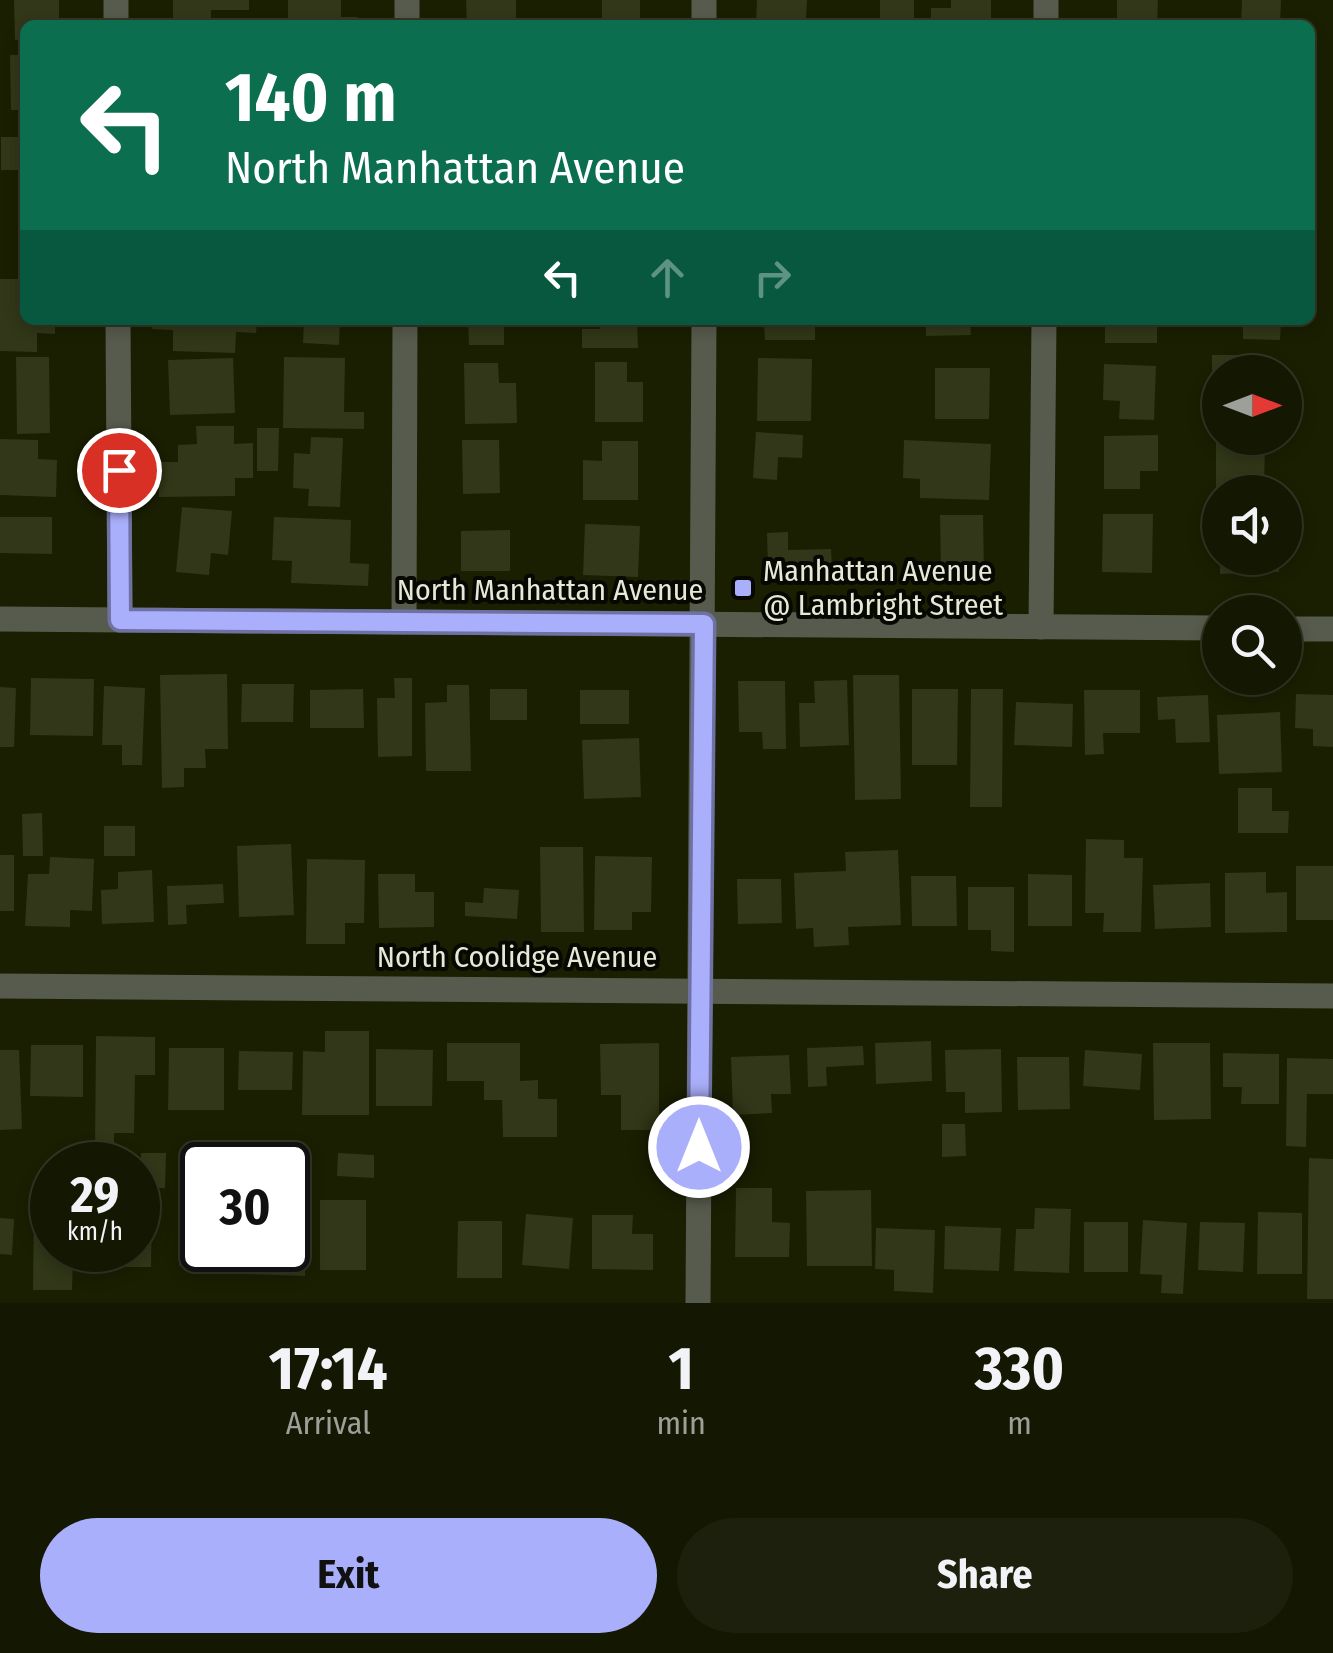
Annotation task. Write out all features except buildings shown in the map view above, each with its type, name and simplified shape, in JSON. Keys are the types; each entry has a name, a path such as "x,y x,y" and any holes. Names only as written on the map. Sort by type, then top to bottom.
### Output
{"street":[{"path":"118,325 120,620"},
{"path":"404,622 405,325"},
{"path":"698,1303 704,325"},
{"path":"1042,627 1044,325"},
{"name":"North Manhattan Avenue","path":"0,619 1202,628"},
{"path":"1302,629 1333,629"},
{"name":"North Coolidge Avenue","path":"0,986 1333,996"}],"place":[{"name":"Manhattan Avenue @ Lambright Street","path":"743,588"}],"route":[{"path":"119,470 120,620 704,624 699,1147"}]}
